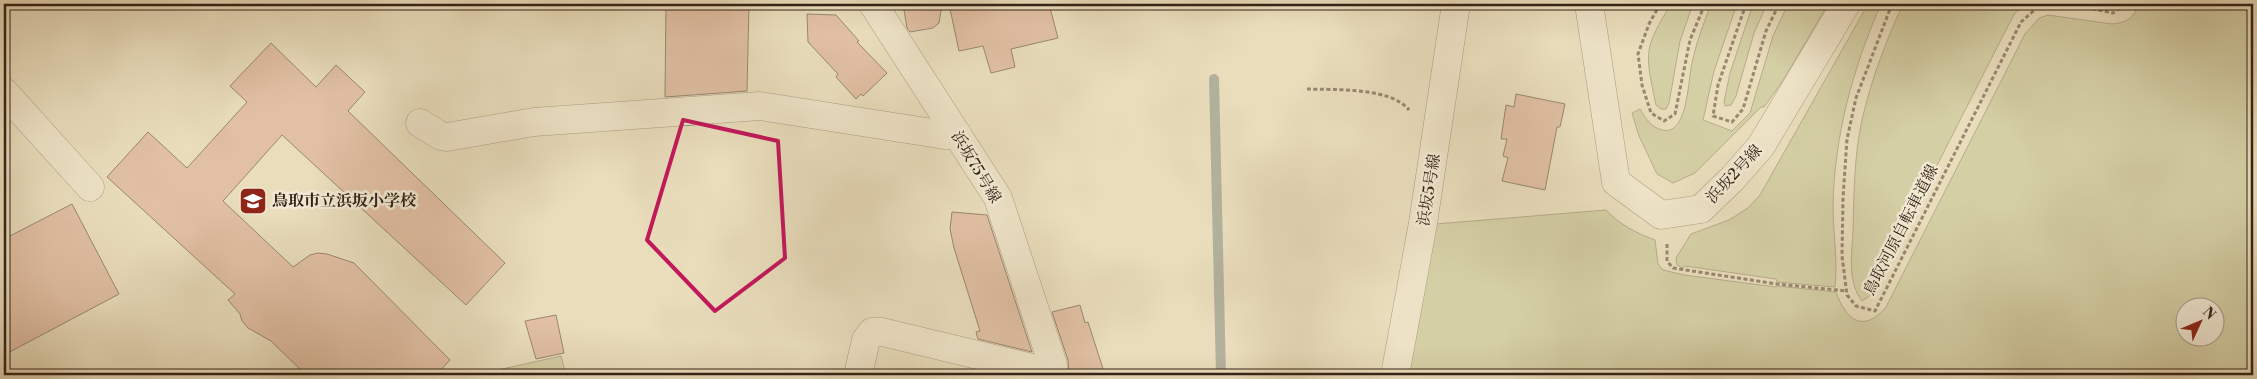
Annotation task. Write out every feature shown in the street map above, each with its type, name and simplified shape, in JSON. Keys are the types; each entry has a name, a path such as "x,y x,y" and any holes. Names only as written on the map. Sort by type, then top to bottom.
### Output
{"street":[{"name":"浜坂75号線","path":"873,4 998,198 1053,365 1053,374"},
{"name":"浜坂5号線","path":"1395,375 1436,144 1456,4"},
{"path":"1590,4 1616,182 1661,215 1667,214"},
{"name":"浜坂2号線","path":"1667,214 1700,209 1732,179 1761,146 1846,4"},
{"path":"4,92 90,187"},
{"path":"420,123 441,136 447,137 534,122 760,106 945,135 957,134"},
{"path":"858,375 866,340 872,332 882,332 1053,374"}],"path":[{"path":"1660,4 1649,24 1638,54 1642,85 1651,113 1664,121 1675,114 1690,40 1705,4"},
{"path":"1746,4 1718,85 1712,116 1732,122 1743,109 1766,31 1779,4"},
{"name":"鳥取河原自転車道線","path":"1892,4 1856,98 1847,139 1843,198 1842,256 1847,295 1856,306 1874,310 2021,22 2039,6 2070,4 2112,13 2126,4"},
{"path":"1307,89 1379,95 1396,100 1408,108 1424,138 1436,144"},
{"path":"1667,214 1667,261 1673,268 1777,284 1847,291"}],"highlighted area":[{"path":"683,120 778,141 785,258 715,311 647,240"}],"green space":[{"path":"1671,4 1693,4 1680,41 1669,103 1666,109 1661,109 1656,105 1650,73 1649,52 1655,32"},
{"path":"1711,4 1737,4 1714,71 1703,120 1732,131 1750,113 1773,36 1788,4 1828,4 1784,79 1764,107 1761,107 1695,173 1673,183 1657,174 1639,136 1632,113 1640,109 1652,125 1658,129 1671,130 1677,125 1682,116 1688,93 1692,63 1700,33"},
{"path":"1753,4 1767,4 1754,33 1736,96 1731,105 1725,106 1724,102 1730,73"},
{"path":"1868,4 1881,4 1854,78 1841,128 1837,154 1833,207 1835,287 1777,282 1776,279 1685,266 1683,268 1677,265 1676,258 1691,234 1729,220 1748,208 1760,195"},
{"path":"1903,4 2026,4 2015,13 2010,22 1871,295 1862,301 1854,285 1851,267 1857,147 1874,75"},
{"path":"2137,4 2253,4 2253,375 1409,375 1436,224 1606,210 1629,228 1655,240 1658,264 1663,270 1684,275 1776,287 1836,292 1840,302 1850,316 1863,322 1870,320 1886,307 2025,34 2039,18 2048,15 2112,24 2129,19 2134,13"},
{"path":"561,356 566,375 475,375"}],"building":[{"path":"666,4 749,4 747,91 665,97"},
{"path":"903,4 942,4 939,23 933,28 910,32 907,28"},
{"path":"949,4 1049,4 1058,38 1011,49 1015,67 991,73 983,46 959,51"},
{"path":"807,14 836,15 859,41 857,42 887,73 863,96 861,94 856,99 836,77 838,74 808,42"},
{"path":"271,43 316,87 336,65 365,92 348,111 505,263 466,305 282,135 223,201 293,267 310,255 318,253 354,263 450,360 436,375 306,375 271,341 248,328 242,321 240,314 228,300 235,294 107,177 148,132 187,168 247,102 230,86"},
{"path":"1516,94 1565,104 1560,127 1557,127 1545,190 1502,181 1508,158 1503,156 1507,139 1501,139 1506,105 1514,107"},
{"path":"72,204 119,294 4,355 4,239"},
{"path":"952,212 987,215 1032,352 978,339 976,332 980,331 954,248 950,229"},
{"path":"1080,305 1085,323 1088,322 1105,375 1069,375 1068,360 1052,312"},
{"path":"556,315 564,353 536,359 525,321"}],"waterway":[{"path":"1214,79 1221,375"}],"place":[{"name":"鳥取市立浜坂小学校","path":"253,201"}]}
